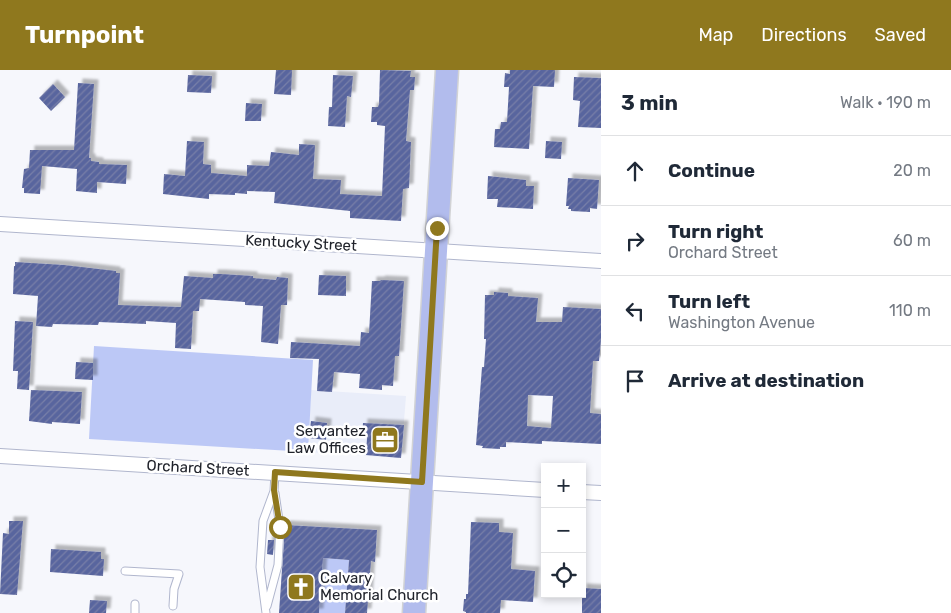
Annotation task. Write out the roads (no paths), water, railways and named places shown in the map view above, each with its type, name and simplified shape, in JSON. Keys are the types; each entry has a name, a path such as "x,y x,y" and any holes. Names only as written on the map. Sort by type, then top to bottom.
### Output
{"main road":[{"path":"414,613 447,70"}],"street":[{"name":"Kentucky Street","path":"0,224 601,261"},
{"name":"Orchard Street","path":"0,456 541,490"},
{"path":"586,492 601,493"}],"lane":[{"path":"266,612 278,565 280,527 274,490 275,472"},
{"path":"266,612 260,566 263,521 274,490"},
{"path":"125,571 179,574 174,589 173,606"},
{"path":"135,604 135,613"}],"place":[{"name":"Servantez Law Offices","path":"385,440"},
{"name":"Calvary Memorial Church","path":"301,587"}]}
